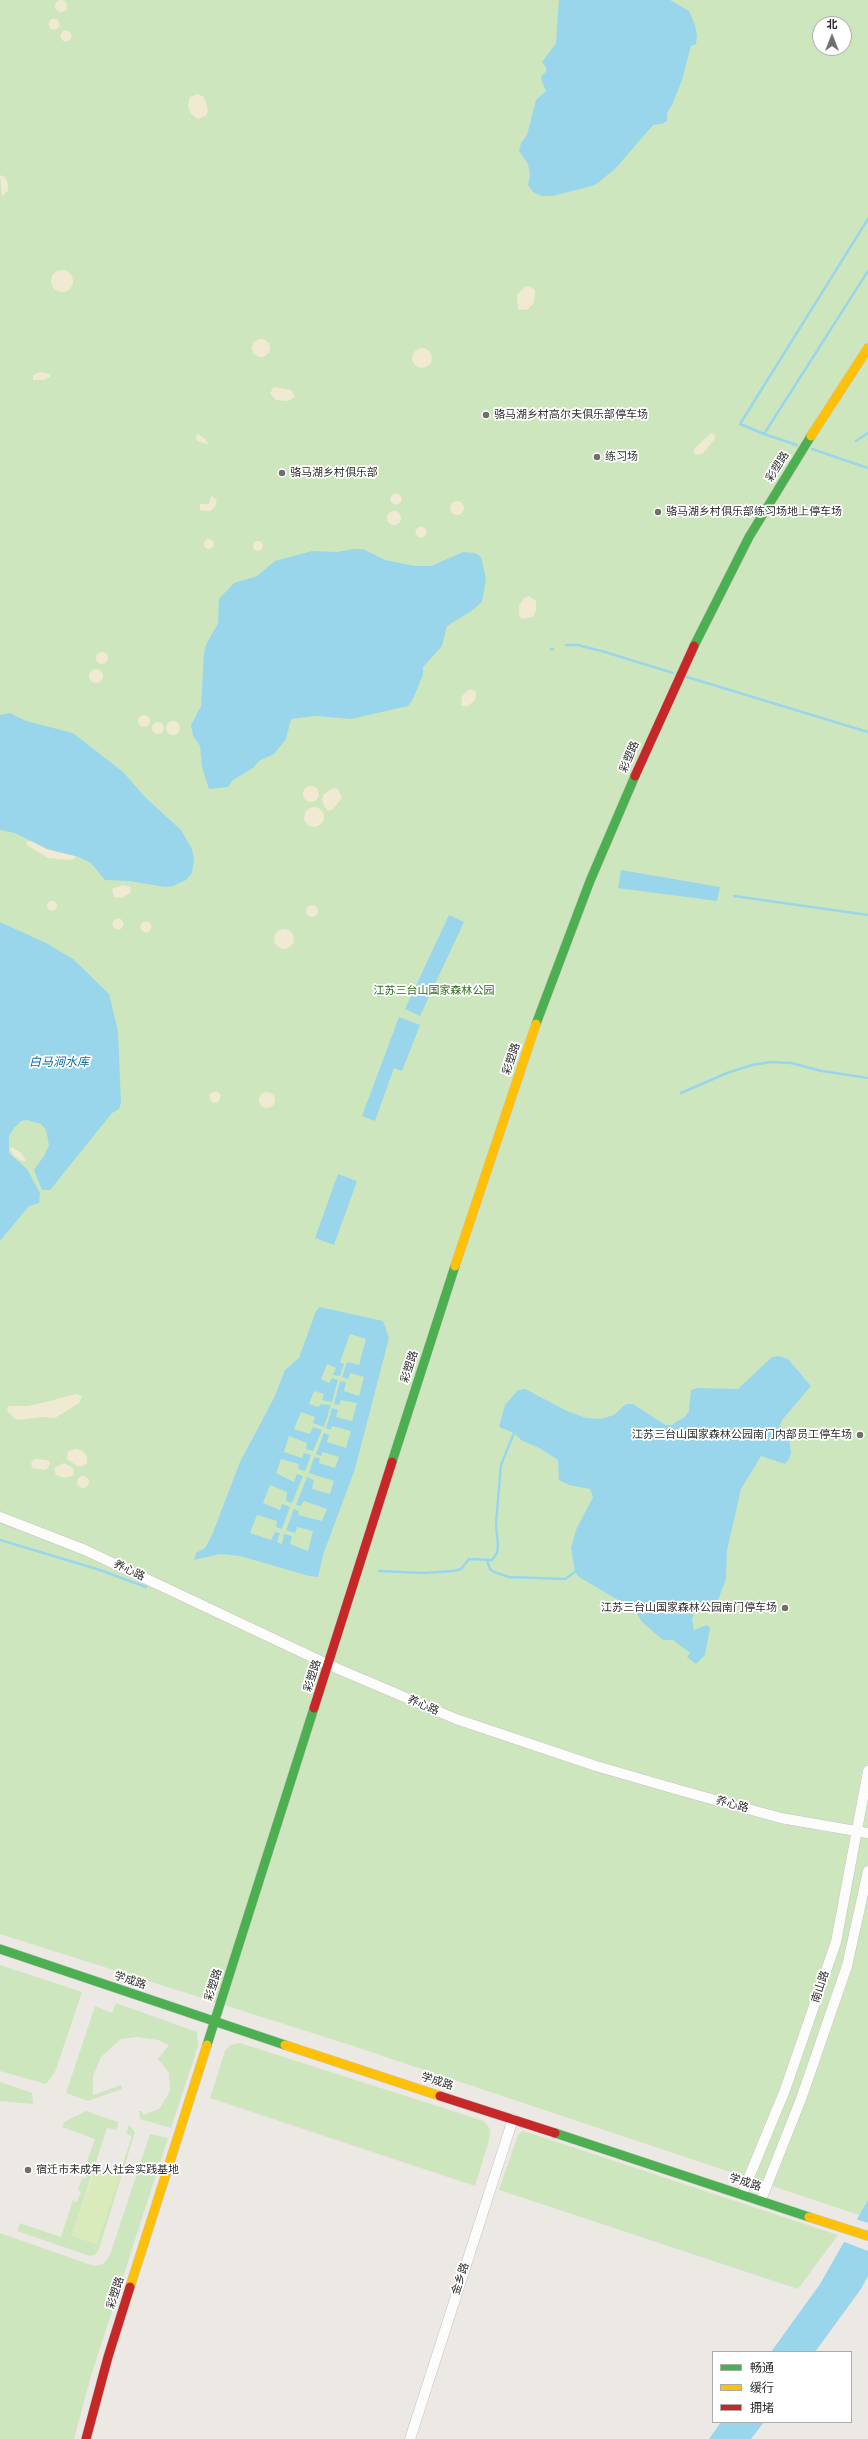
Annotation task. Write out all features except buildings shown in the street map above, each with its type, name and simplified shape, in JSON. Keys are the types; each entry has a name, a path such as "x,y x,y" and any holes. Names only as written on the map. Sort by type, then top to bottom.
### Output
{"street":[{"name":"彩塑路","path":"86,2439 108,2358 472,1211 538,1018 590,881 650,740 721,589 749,537 868,348"},
{"name":"养心路","path":"0,1518 85,1550 329,1665 456,1720 596,1766 781,1818 868,1833"},
{"name":"南山路","path":"742,2194 785,2090 836,1942 868,1771"},
{"name":"南山路","path":"761,2200 801,2099 847,1966 868,1871"},
{"name":"学成路","path":"0,1949 215,2022 868,2236"},
{"name":"金乡路","path":"410,2439 513,2120"}],"green space":[{"name":"江苏三台山国家森林公园","path":"0,0 868,0 868,2218 347,2044 0,1934"},
{"path":"0,1965 82,1992 55,2072 46,2084 0,2071"},
{"path":"116,2003 197,2032 198,2046 171,2128 140,2119 139,2111 142,2111 143,2115 159,2109 170,2091 169,2073 158,2059 169,2045 158,2040 137,2037 121,2039 101,2057 93,2076 93,2095 121,2085 122,2089 88,2101 66,2093 95,2006 112,2013"},
{"path":"240,2043 484,2121 490,2129 489,2140 475,2186 210,2098 225,2051 230,2045"},
{"path":"0,2082 32,2093 33,2104 0,2101"},
{"path":"86,2111 118,2122 118,2125 116,2130 107,2128 72,2236 97,2244 132,2136 126,2134 129,2125 135,2132 99,2249 96,2254 90,2256 17,2231 20,2223 61,2237 73,2200 77,2202 81,2192 78,2190 82,2178 86,2178 90,2166 86,2164 95,2139 62,2127 64,2122"},
{"path":"522,2131 838,2235 798,2289 499,2190 518,2135"},
{"path":"150,2134 168,2138 91,2376 74,2439 0,2439 0,2233 94,2266 103,2264 110,2255"},
{"path":"96,2166 121,2174 97,2244 72,2236"}],"sand":[{"path":"63,0 66,1 66,11 59,12 56,11 55,4 56,1"},
{"path":"54,18 58,20 60,24 58,28 54,30 50,28 48,24 50,20"},
{"path":"66,30 70,32 72,36 70,40 66,42 62,40 60,36 62,32"},
{"path":"198,94 204,97 208,110 206,116 198,119 191,114 188,106 190,97"},
{"path":"0,175 5,177 8,184 8,191 2,196"},
{"path":"62,270 70,273 73,281 70,289 62,292 54,289 51,281 54,273"},
{"path":"529,286 535,290 534,303 527,310 518,309 517,295 524,287"},
{"path":"257,339 265,339 270,344 268,355 265,357 257,357 252,352 252,344"},
{"path":"418,348 426,348 432,354 432,362 426,368 418,368 412,362 412,354"},
{"path":"41,372 50,374 50,377 44,380 33,380 33,375"},
{"path":"274,387 291,390 295,397 288,401 276,400 270,393"},
{"path":"711,433 715,435 714,440 702,454 695,455 694,449"},
{"path":"197,434 204,438 209,445 196,440"},
{"path":"396,493 400,495 402,499 400,503 396,505 392,503 390,499 392,495"},
{"path":"211,496 217,500 215,507 210,511 200,510 200,504 209,504"},
{"path":"454,501 460,501 464,505 464,511 460,515 454,515 450,511 450,505"},
{"path":"394,511 399,513 401,518 399,523 394,525 389,523 387,518 389,513"},
{"path":"421,526 425,528 427,532 425,536 421,538 417,536 415,532 417,528"},
{"path":"207,539 211,539 213,540 213,548 207,549 204,546 204,542"},
{"path":"258,541 263,546 258,551 253,546"},
{"path":"529,596 536,601 536,611 533,617 522,619 519,615 519,606 524,598"},
{"path":"102,652 106,654 108,658 106,662 102,664 98,662 96,658 98,654"},
{"path":"96,669 101,671 103,676 101,681 96,683 91,681 89,676 91,671"},
{"path":"470,689 476,692 475,700 468,706 461,706 462,696"},
{"path":"144,715 148,717 150,721 148,725 144,727 140,725 138,721 140,717"},
{"path":"173,721 178,723 180,728 178,733 173,735 168,733 166,728 168,723"},
{"path":"156,722 160,722 164,728 160,734 156,734 152,730 152,726"},
{"path":"308,786 314,786 319,791 317,800 314,802 308,802 303,797 303,791"},
{"path":"333,788 338,789 342,798 332,810 328,811 324,806 322,799 324,794"},
{"path":"314,807 321,810 324,817 321,824 314,827 307,824 304,817 307,810"},
{"path":"31,841 56,852 75,855 76,857 72,860 48,858 27,845 26,842"},
{"path":"123,885 131,887 130,893 122,898 114,897 112,889"},
{"path":"52,901 57,906 52,911 47,906"},
{"path":"310,905 314,905 318,911 314,917 310,917 306,913 306,909"},
{"path":"118,918 122,920 124,924 122,928 118,930 114,928 112,924 114,920"},
{"path":"144,922 148,922 150,923 150,931 144,932 141,929 141,925"},
{"path":"284,929 291,932 294,939 291,946 284,949 277,946 274,939 277,932"},
{"path":"213,1092 217,1092 219,1093 219,1101 213,1102 210,1099 210,1095"},
{"path":"267,1092 274,1097 275,1100 270,1107 267,1108 260,1103 259,1100 264,1093"},
{"path":"12,1147 22,1154 26,1161 22,1161 13,1155 10,1149"},
{"path":"76,1394 82,1396 79,1403 55,1418 42,1417 17,1420 8,1412 7,1408 9,1406 28,1406"},
{"path":"75,1449 83,1451 87,1457 87,1464 78,1467 67,1459 68,1451"},
{"path":"35,1459 47,1460 50,1462 48,1468 45,1470 32,1468 31,1462"},
{"path":"64,1463 73,1468 74,1475 65,1478 56,1475 54,1468"},
{"path":"83,1476 87,1478 89,1482 87,1486 83,1488 79,1486 77,1482 79,1478"}],"water":[{"path":"559,0 670,0 689,11 695,25 697,36 696,44 691,46 682,80 672,105 667,113 667,121 662,124 653,125 615,169 595,185 553,196 542,196 533,192 528,185 530,174 528,164 519,151 521,143 527,135 536,100 546,91 541,79 542,75 546,72 546,67 542,62 556,43"},
{"path":"363,549 385,560 415,566 431,566 463,552 475,553 481,557 486,579 482,602 470,612 447,626 442,646 423,667 423,675 412,701 408,706 351,719 315,716 291,719 286,739 274,754 259,761 253,768 233,780 228,787 209,789 202,767 200,746 193,736 191,725 201,706 204,653 206,645 218,623 219,599 234,583 257,576 275,561 312,551 337,552"},
{"path":"10,713 26,721 73,733 123,772 146,798 181,830 192,849 194,859 192,873 186,880 173,886 165,887 129,881 105,880 91,863 79,857 47,849 15,833 0,830 0,715"},
{"path":"621,870 720,887 717,901 618,888"},
{"path":"449,915 464,922 420,1016 405,1009"},
{"name":"白马涧水库","path":"0,922 46,943 73,959 109,994 118,1031 121,1103 119,1109 112,1113 50,1190 42,1190 34,1170 44,1156 49,1145 46,1130 41,1124 27,1120 21,1121 14,1128 9,1136 9,1153 27,1169 40,1193 39,1203 29,1206 0,1241"},
{"path":"399,1017 420,1025 402,1071 394,1068 375,1121 362,1116"},
{"path":"338,1174 357,1181 334,1245 315,1238"},
{"path":"320,1307 383,1321 389,1338 355,1469 323,1555 318,1577 309,1576 240,1556 220,1554 194,1560 196,1553 205,1548 212,1535 240,1462 274,1398 285,1370 299,1358 316,1311","holes":["350,1334 366,1339 359,1365 347,1362 342,1377 348,1379 350,1373 364,1377 359,1396 344,1391 346,1382 340,1381 334,1404 339,1405 341,1400 357,1403 352,1421 336,1417 338,1410 332,1408 326,1428 331,1430 332,1426 351,1431 346,1448 327,1442 329,1435 324,1433 316,1454 321,1456 323,1452 339,1457 335,1468 319,1463 320,1458 314,1457 309,1473 334,1481 330,1494 312,1489 314,1480 307,1477 296,1505 301,1506 304,1501 327,1509 322,1521 298,1515 299,1511 294,1509 286,1530 295,1533 297,1527 313,1531 308,1551 290,1544 292,1536 284,1534 282,1544 277,1542 280,1533 275,1532 271,1540 250,1533 257,1515 277,1521 276,1527 282,1529 290,1507 282,1504 280,1510 263,1503 270,1485 287,1492 286,1501 292,1503 303,1476 297,1474 294,1482 276,1473 281,1459 299,1464 298,1469 305,1471 311,1455 304,1453 302,1458 284,1452 289,1436 307,1443 306,1449 313,1451 322,1430 313,1427 310,1434 294,1429 301,1412 315,1417 313,1423 324,1427 331,1405 321,1404 318,1407 309,1404 314,1391 324,1394 322,1400 332,1402 338,1380 332,1378 329,1383 321,1379 327,1364 336,1368 333,1375 340,1376 344,1364 340,1362"]},
{"path":"779,1356 788,1359 811,1386 782,1420 779,1429 780,1432 789,1438 791,1453 789,1459 785,1464 761,1456 741,1489 727,1550 726,1579 718,1600 705,1601 700,1604 692,1618 694,1630 707,1625 710,1628 705,1655 696,1664 687,1657 690,1653 673,1640 663,1640 642,1622 635,1610 579,1577 575,1572 571,1548 576,1530 593,1497 590,1489 569,1485 559,1480 558,1460 539,1448 521,1440 514,1433 499,1427 505,1405 518,1390 525,1389 567,1411 586,1418 600,1419 614,1415 626,1404 633,1404 666,1425 671,1425 685,1417 689,1411 691,1390 698,1388 738,1389 772,1357"},
{"path":"868,2200 868,2276 861,2289 816,2351 772,2351 820,2284"},
{"path":"720,2423 763,2423 751,2439 709,2439"}],"pier":[{"path":"855,2219 868,2223 868,2251 842,2241"}],"waterway":[{"path":"868,219 740,424 764,434 868,271"},
{"path":"856,441 868,433"},
{"path":"764,434 797,445"},
{"path":"812,449 868,468"},
{"path":"566,645 578,645 605,652 673,673"},
{"path":"687,677 868,732"},
{"path":"734,896 868,915"},
{"path":"681,1093 727,1073 752,1065 771,1062 791,1063 822,1071 868,1078"},
{"path":"379,1571 424,1573 453,1571 461,1569 469,1559 492,1560 497,1553 498,1546 496,1523 501,1465 514,1433"},
{"path":"0,1540 100,1570 146,1587"},
{"path":"487,1560 490,1569 494,1572 509,1577 565,1579 575,1572"}],"traffic: fast":[{"path":"694,646 749,537 811,436"},
{"path":"536,1024 590,881 635,776"},
{"path":"392,1462 455,1266"},
{"path":"207,2045 314,1708"},
{"path":"0,1949 285,2045"},
{"path":"555,2133 809,2217"}],"traffic: slow":[{"path":"811,436 868,348"},
{"path":"455,1266 536,1024"},
{"path":"130,2287 207,2045"},
{"path":"285,2045 440,2096"},
{"path":"809,2217 868,2236"}],"traffic: jam":[{"path":"635,776 694,646"},
{"path":"314,1708 392,1462"},
{"path":"440,2096 555,2133"},
{"path":"86,2439 108,2357 130,2287"}],"place":[{"name":"骆马湖乡村高尔夫俱乐部停车场","path":"486,415"},
{"name":"练习场","path":"597,457"},
{"name":"骆马湖乡村俱乐部","path":"282,473"},
{"name":"骆马湖乡村俱乐部练习场地上停车场","path":"658,512"},
{"name":"江苏三台山国家森林公园南门内部员工停车场","path":"860,1435"},
{"name":"江苏三台山国家森林公园南门停车场","path":"785,1608"},
{"name":"宿迁市未成年人社会实践基地","path":"28,2170"}]}
